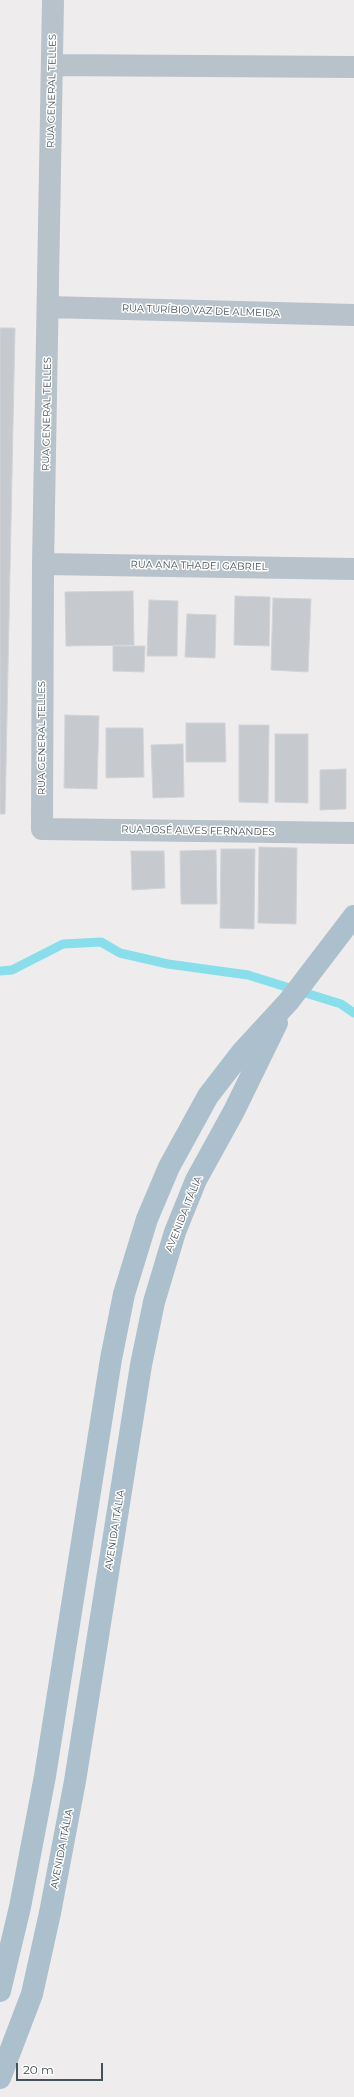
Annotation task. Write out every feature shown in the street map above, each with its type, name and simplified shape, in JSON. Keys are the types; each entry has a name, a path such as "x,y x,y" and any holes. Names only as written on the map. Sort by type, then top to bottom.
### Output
{"main road":[{"name":"AVENIDA ITÁLIA","path":"0,1991 20,1907 45,1776 111,1359 124,1294 147,1219 169,1167 208,1096 242,1052 289,1001 354,916"},
{"name":"AVENIDA ITÁLIA","path":"0,2078 32,1994 50,1913 75,1781 141,1365 154,1302 174,1232 196,1180 234,1111 289,1001"},
{"path":"147,1219 174,1232"}],"street":[{"name":"RUA GENERAL TELLES","path":"42,829 43,564 49,307 53,0"},
{"path":"52,65 354,67"},
{"name":"RUA TURÍBIO VAZ DE ALMEIDA","path":"49,307 354,315"},
{"name":"RUA ANA THADEI GABRIEL","path":"43,564 354,569"},
{"name":"RUA JOSÉ ALVES FERNANDES","path":"42,829 354,832"}],"building":[{"path":"0,328 15,328 5,814 0,814"},
{"path":"133,591 134,645 66,646 65,592"},
{"path":"235,596 270,597 269,646 234,645"},
{"path":"273,598 311,599 308,672 271,670"},
{"path":"149,600 178,601 177,656 147,656"},
{"path":"187,614 216,615 215,658 185,657"},
{"path":"113,646 145,646 144,672 113,671"},
{"path":"65,715 99,716 97,789 64,788"},
{"path":"186,723 225,723 226,762 186,762"},
{"path":"239,725 269,725 268,803 239,802"},
{"path":"106,728 143,728 144,777 106,778"},
{"path":"275,734 308,734 308,803 275,802"},
{"path":"183,744 184,797 153,798 151,745"},
{"path":"346,769 346,809 320,810 320,770"},
{"path":"259,847 297,848 296,924 258,923"},
{"path":"221,849 255,849 254,929 220,928"},
{"path":"216,850 217,904 181,904 180,851"},
{"path":"131,851 164,851 165,888 132,890"}],"waterway":[{"path":"0,971 12,970 63,944 101,942 120,953 168,964 248,975 341,1004 354,1013"}]}
